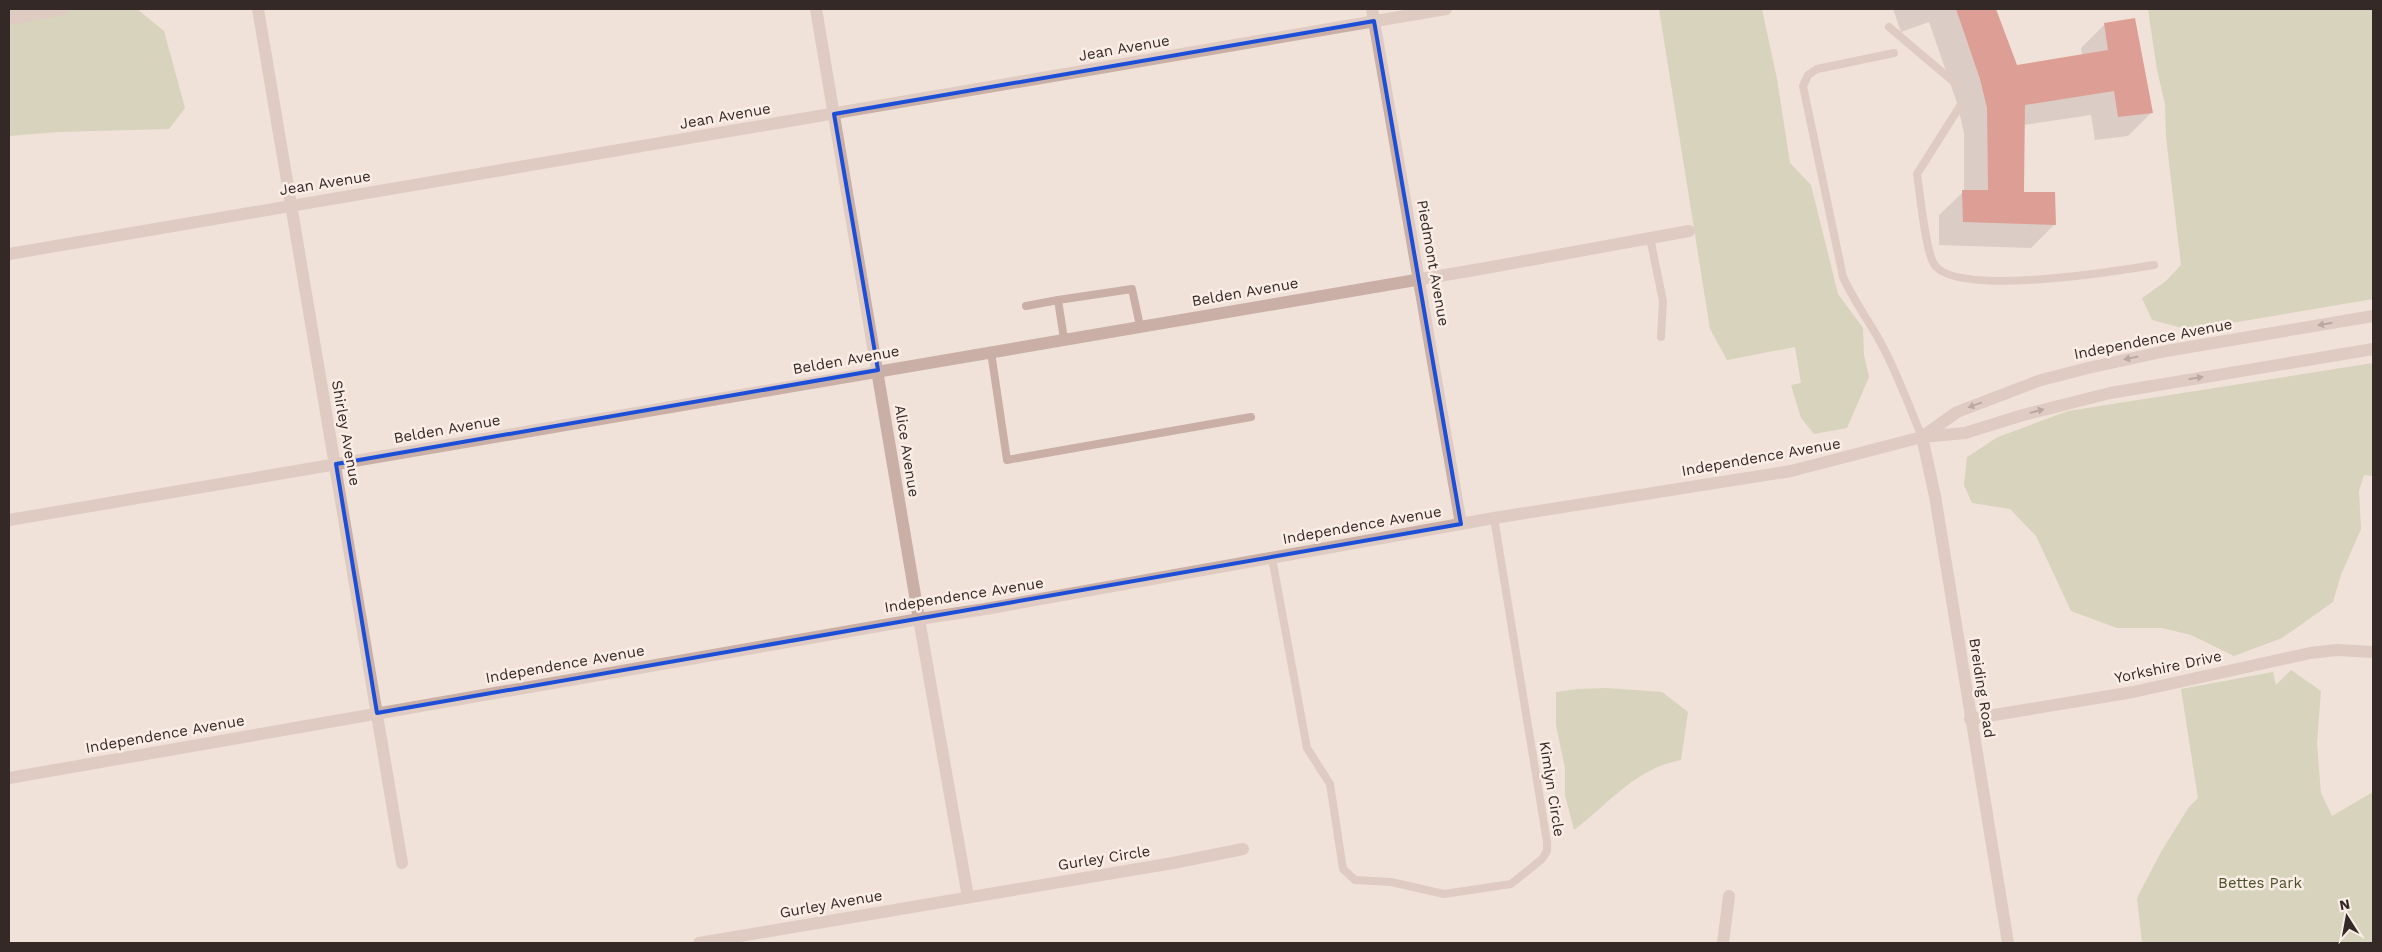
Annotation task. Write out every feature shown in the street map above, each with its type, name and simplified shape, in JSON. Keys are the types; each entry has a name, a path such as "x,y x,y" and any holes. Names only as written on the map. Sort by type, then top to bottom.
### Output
{"street":[{"path":"9,19 62,9"},
{"name":"Shirley Avenue","path":"258,9 402,863"},
{"name":"Alice Avenue","path":"816,9 968,897"},
{"name":"Jean Avenue","path":"9,254 834,114 1373,15 1446,9"},
{"name":"Piedmont Avenue","path":"1373,15 1461,524"},
{"name":"Belden Avenue","path":"9,520 878,370 1420,279 1689,231"},
{"name":"Independence Avenue","path":"1922,437 1957,412 2041,380 2166,351 2373,316"},
{"name":"Independence Avenue","path":"9,778 919,619 986,609 1494,518 1791,471 1922,437 1965,433 2023,415 2110,393 2373,349"},
{"name":"Breiding Road","path":"1922,437 1935,496 2008,943"},
{"name":"Yorkshire Drive","path":"1970,719 2133,692 2310,653 2337,650 2373,652"},
{"name":"Gurley Circle","path":"968,897 1173,864 1243,849"},
{"path":"1723,943 1729,896"},
{"name":"Gurley Avenue","path":"700,943 968,897"}],"lane":[{"path":"1889,27 1955,83"},
{"path":"1894,54 1817,69 1808,75 1803,86 1843,277 1857,306 1878,337 1891,362 1922,437"},
{"path":"1960,106 1916,174 1928,245 1933,263 1941,273 1971,280 2041,280 2104,274 2154,265"},
{"path":"1650,238 1663,301 1661,337"},
{"path":"1026,306 1132,289 1140,326"},
{"path":"1058,300 1064,339"},
{"path":"991,352 1007,460 1251,417"},
{"name":"Kimlyn Circle","path":"1272,558 1307,748 1330,784 1343,869 1354,880 1391,882 1444,894 1512,884 1542,858 1547,851 1547,842 1494,518"}],"highlighted area":[{"path":"1374,21 1461,524 377,713 336,464 878,370 834,114"}],"green space":[{"path":"9,9 137,9 164,31 185,108 169,129 58,132 9,136"},
{"path":"1659,9 1762,9 1777,79 1790,163 1811,185 1838,294 1863,328 1864,355 1869,377 1847,428 1814,434 1801,418 1791,385 1801,383 1795,347 1727,360 1710,329"},
{"path":"2148,9 2373,9 2373,299 2190,330 2152,320 2142,298 2166,281 2181,265 2166,137 2165,104 2157,70"},
{"path":"2373,363 2373,476 2364,475 2359,491 2361,529 2341,575 2333,602 2282,638 2234,656 2191,635 2162,628 2117,628 2071,611 2036,536 2010,509 1972,503 1964,485 1967,457 1998,437 2068,411"},
{"name":"Bettes Park","path":"2291,670 2321,691 2317,743 2321,793 2332,816 2373,792 2373,943 2142,943 2137,898 2162,850 2189,807 2198,798 2181,689 2273,672 2276,685"},
{"path":"1607,688 1662,692 1688,712 1681,760 1664,764 1636,779 1574,830 1565,795 1565,768 1556,725 1556,692"}],"building":[{"path":"1956,9 1996,9 2017,65 2108,50 2104,23 2135,18 2153,113 2118,117 2114,91 2025,105 2024,192 2055,192 2056,225 1963,222 1962,190 1988,190 1987,108 1980,79"}]}
